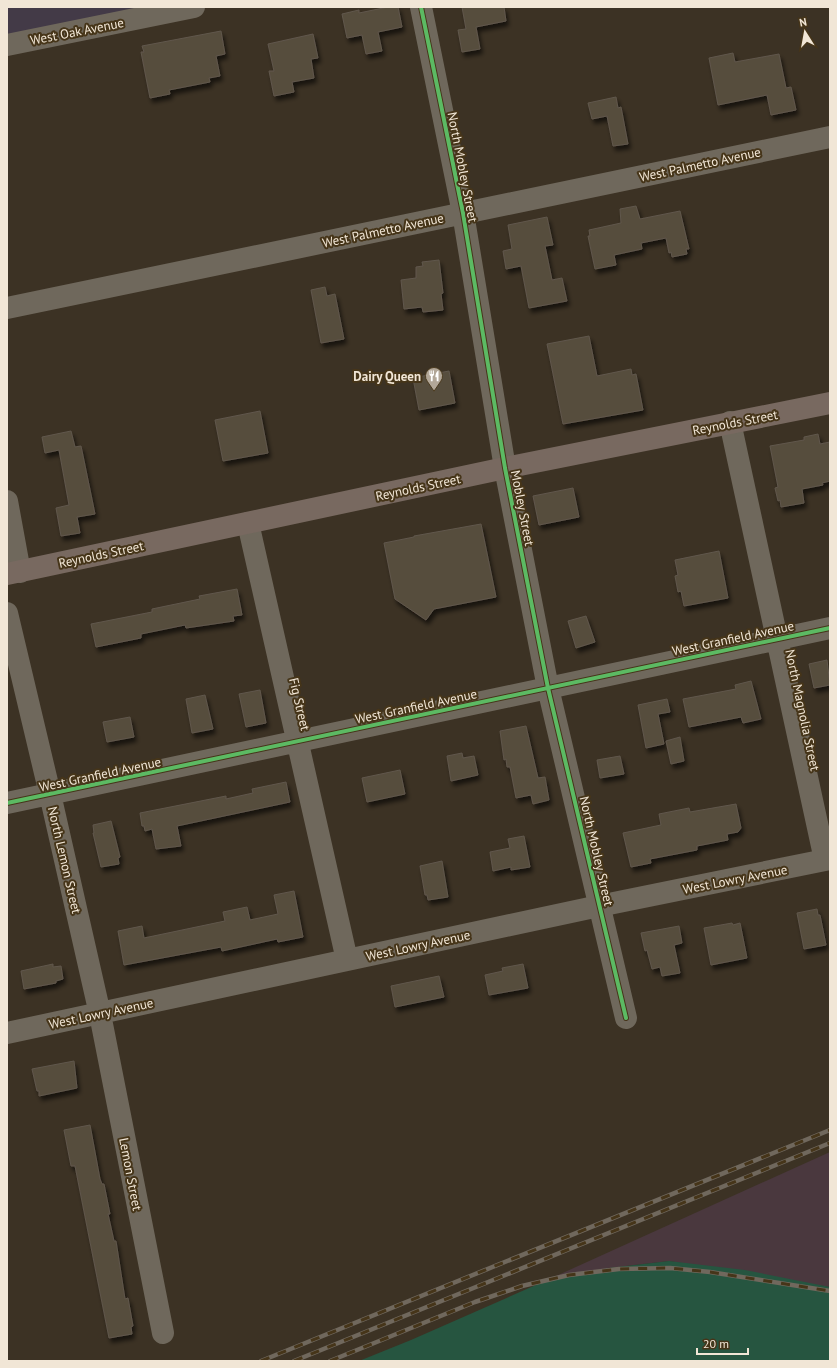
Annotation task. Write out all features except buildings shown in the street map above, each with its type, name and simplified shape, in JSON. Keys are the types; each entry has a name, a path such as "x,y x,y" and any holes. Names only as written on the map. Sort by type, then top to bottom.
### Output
{"main road":[{"name":"Reynolds Street","path":"14,573 505,468 830,403"}],"street":[{"name":"West Oak Avenue","path":"7,45 194,7"},
{"name":"North Mobley Street","path":"421,7 463,214 482,331"},
{"name":"West Palmetto Avenue","path":"7,308 830,137"},
{"name":"Mobley Street","path":"482,331 505,468 548,688"},
{"name":"North Magnolia Street","path":"730,422 777,639 828,860"},
{"path":"7,501 14,573"},
{"name":"Fig Street","path":"248,523 347,960"},
{"name":"North Lemon Street","path":"7,614 100,1014"},
{"name":"West Granfield Avenue","path":"7,803 830,628"},
{"name":"North Mobley Street","path":"548,688 626,1018"},
{"name":"West Lowry Avenue","path":"7,1033 599,906 828,860"},
{"name":"Lemon Street","path":"100,1014 163,1333"}],"shaded area":[{"path":"7,7 169,7 7,45"},
{"path":"830,1152 830,1287 669,1261 609,1268 545,1281"}],"green space":[{"path":"669,1261 745,1270 830,1287 830,1361 359,1361 411,1340 545,1281 609,1268"}],"railway":[{"path":"261,1361 830,1130"},
{"path":"294,1361 830,1143"},
{"path":"330,1361 475,1302 522,1286 569,1275 619,1269 670,1268 710,1272 830,1291"}],"cycle path":[{"path":"421,7 463,213 505,468 548,688 626,1018"},
{"path":"7,803 830,628"}],"place":[{"name":"Dairy Queen","path":"434,391"}]}
